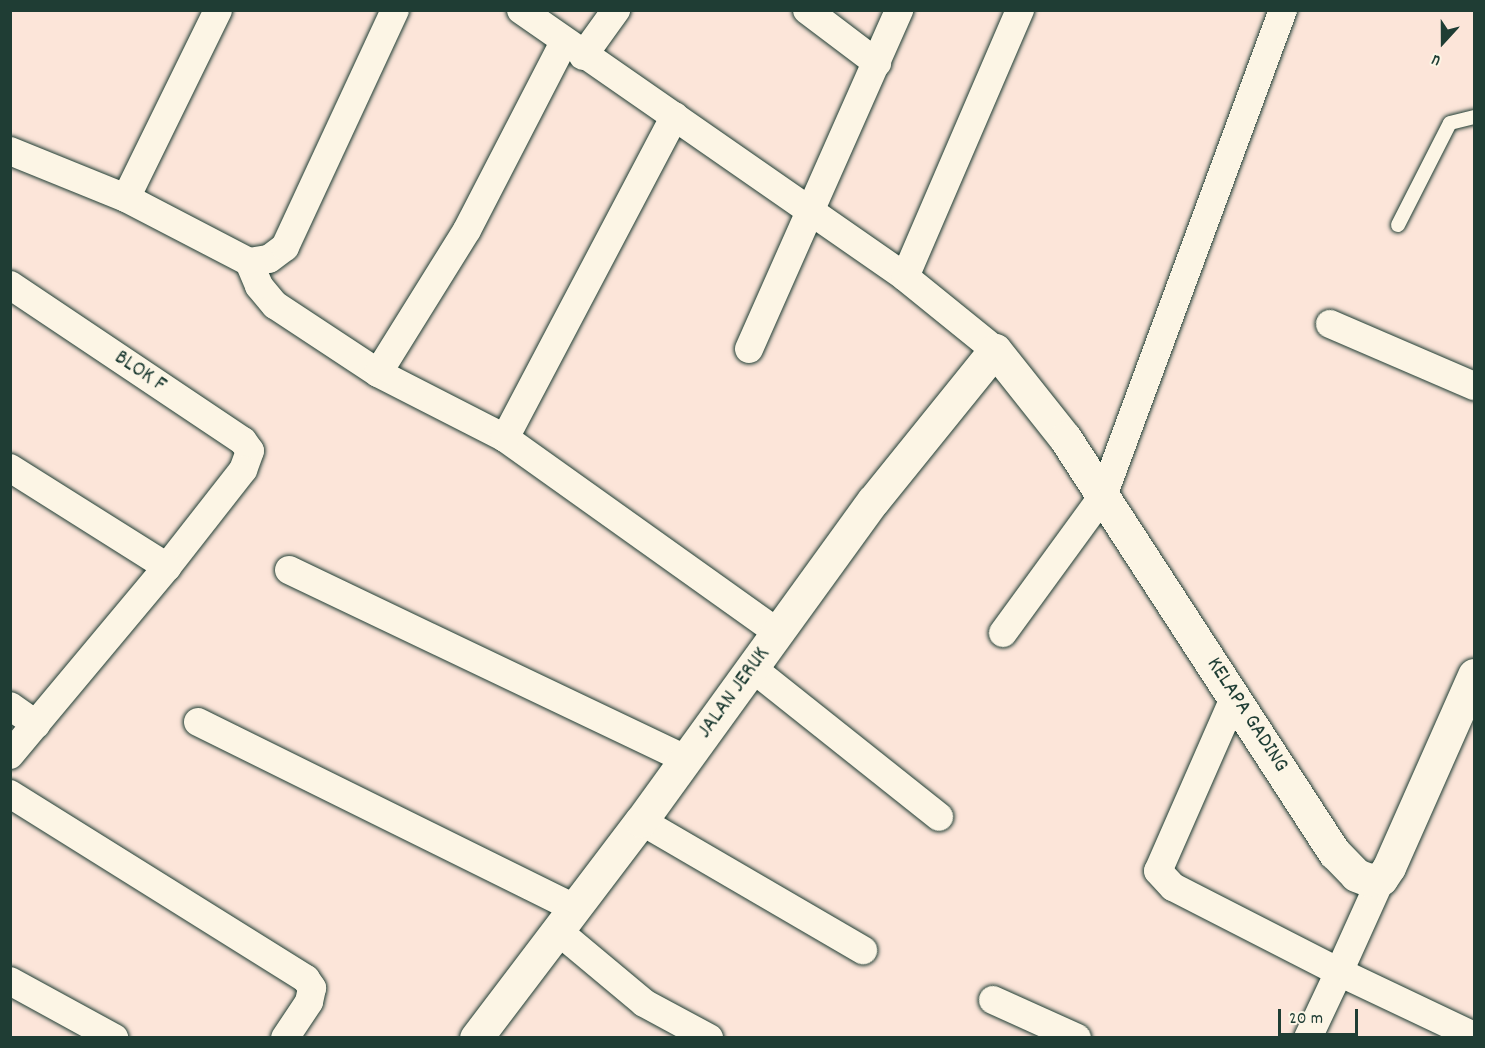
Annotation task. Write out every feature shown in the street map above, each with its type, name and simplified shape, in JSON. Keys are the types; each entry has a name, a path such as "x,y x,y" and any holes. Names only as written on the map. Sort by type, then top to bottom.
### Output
{"street":[{"path":"126,198 218,10"},
{"path":"10,152 126,198 249,262 269,259 285,247 395,10"},
{"path":"520,10 905,277 995,350"},
{"path":"378,373 467,230 574,49 616,10"},
{"path":"807,10 877,63"},
{"path":"749,349 899,10"},
{"path":"905,277 1020,10"},
{"path":"1003,633 1103,496 1283,10"},
{"path":"505,438 675,116"},
{"path":"249,262 260,286 275,305 378,373 505,438 778,633"},
{"name":"BLOK F","path":"10,285 243,441 250,451 243,470 167,567"},
{"path":"1330,324 1474,386"},
{"name":"KELAPA GADING","path":"995,350 1065,438 1335,853 1356,874 1381,879"},
{"name":"JALAN JERUK","path":"476,1038 641,821 873,501 995,350"},
{"path":"10,468 167,567 10,755"},
{"path":"289,570 686,759"},
{"path":"752,668 939,817"},
{"path":"1308,1038 1474,675"},
{"path":"1235,696 1158,871 1173,887 1339,972 1474,1036"},
{"path":"10,706 36,724"},
{"path":"198,722 566,919 644,1003 709,1038"},
{"path":"10,794 306,979 312,988 309,1002 285,1038"},
{"path":"641,821 863,950"},
{"path":"10,981 114,1038"},
{"path":"993,1000 1077,1038"}],"lane":[{"path":"1398,225 1450,123 1466,116 1474,117"}]}
